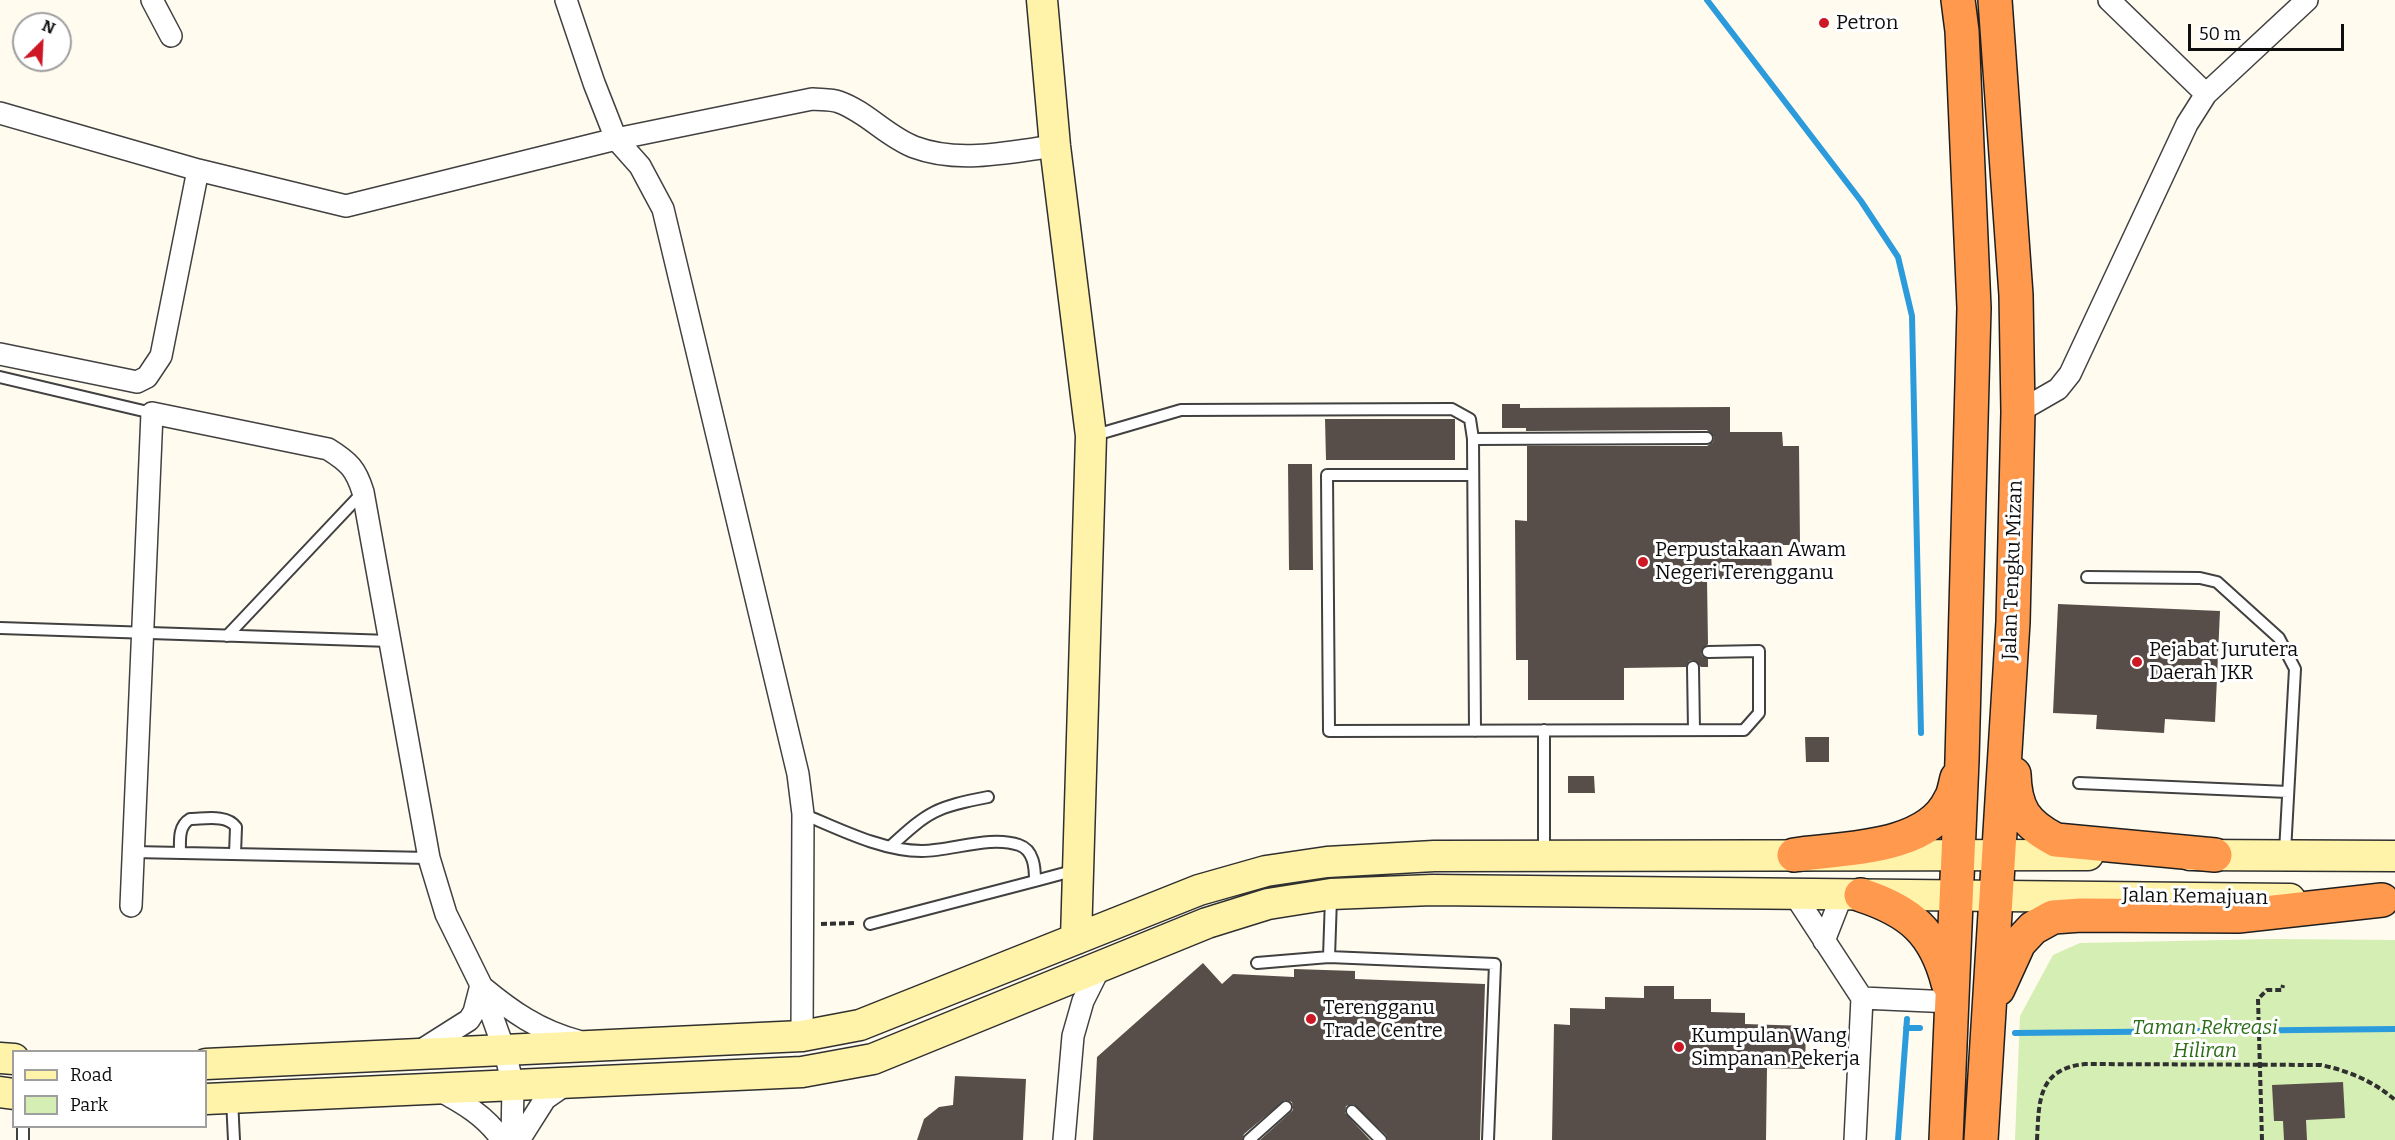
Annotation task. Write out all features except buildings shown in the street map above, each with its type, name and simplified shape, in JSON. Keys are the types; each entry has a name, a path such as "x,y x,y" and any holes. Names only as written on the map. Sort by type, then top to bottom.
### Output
{"highway":[{"path":"1946,1140 1959,855 1974,308 1962,31 1958,0"},
{"name":"Jalan Tengku Mizan","path":"1981,1140 2013,622 2018,412 2016,295 1995,0"},
{"path":"2013,622 2014,794 2023,815 2036,830 2056,840 2215,855"},
{"path":"1794,855 1901,840 1919,832 1950,801 1962,760"},
{"path":"1852,895 1904,913 1925,933 1941,957 1952,1002"},
{"path":"1988,1023 1999,984 2019,943 2033,928 2053,917 2081,915 2238,916 2389,900"}],"main road":[{"path":"1042,0 1054,146 1091,436 1076,939"},
{"name":"Jalan Kemajuan","path":"207,1064 505,1052 802,1036 860,1025 1199,890 1266,871 1327,861 1434,856 1998,854 2395,856"},
{"name":"Jalan Kemajuan","path":"219,1099 802,1072 847,1066 873,1059 1100,969 1207,923 1268,904 1331,894 1432,890 1852,895 1996,894 2389,900"}],"street":[{"path":"152,0 171,36"},
{"path":"566,0 616,139 640,166 663,209 798,774 803,814 802,1036"},
{"path":"2109,0 2206,94"},
{"path":"2018,412 2058,389 2070,374 2187,124 2206,94 2307,0"},
{"path":"0,113 198,170 346,206 616,139 812,99 837,101 862,113 884,132 912,147 942,156 971,156 1054,146"},
{"path":"0,354 137,382 147,377 161,356 198,170"},
{"path":"131,906 152,413 328,449 345,459 357,473 363,492 429,858 446,914 481,985 505,1052 513,1086 512,1140"},
{"path":"1794,894 1862,998 1855,1140"},
{"path":"1824,941 1852,895"},
{"path":"1064,1140 1073,1036 1083,1001 1100,969"},
{"path":"481,985 526,1021 547,1031 600,1047"},
{"path":"411,1056 469,1020 474,1012 481,985"},
{"path":"1862,998 1952,1002"},
{"path":"519,1140 545,1099 569,1083"},
{"path":"436,1089 476,1113 494,1128 502,1140"}],"lane":[{"path":"0,377 152,413"},
{"path":"1091,436 1181,410 1452,409 1470,419 1473,439 1475,731"},
{"path":"1473,439 1707,438"},
{"path":"1473,474 1327,475 1329,731 1744,730 1759,713 1759,651 1708,652"},
{"path":"227,636 363,492"},
{"path":"2087,577 2200,578 2217,582 2279,638 2295,669 2285,856"},
{"path":"0,628 390,641"},
{"path":"1693,667 1694,730"},
{"path":"1544,730 1544,856"},
{"path":"2079,783 2288,792"},
{"path":"891,846 931,812 946,805 988,797"},
{"path":"803,814 891,846 921,851 993,843 1020,845 1029,851 1035,865 1035,880"},
{"path":"180,853 181,826 185,822 190,819 225,819 231,821 236,827 235,854"},
{"path":"133,852 429,858"},
{"path":"870,924 1078,870"},
{"path":"1329,957 1331,894"},
{"path":"1257,963 1329,957 1495,964 1488,1140"},
{"path":"219,1099 234,1140"},
{"path":"1249,1140 1286,1107"},
{"path":"1352,1111 1381,1140"}],"path":[{"path":"803,926 842,922 870,924"},
{"path":"2262,1140 2258,999 2267,990 2282,990 2283,985"},
{"path":"2037,1140 2042,1092 2053,1074 2067,1066 2085,1064 2260,1067 2321,1065 2348,1071 2371,1082 2395,1100"}],"green space":[{"name":"Taman Rekreasi Hiliran","path":"2272,939 2395,940 2395,1140 2015,1140 2020,1016 2053,955 2080,943"}],"waterway":[{"path":"1707,0 1861,201 1898,257 1912,316 1921,733"},
{"path":"1898,1140 1907,1019"},
{"path":"1906,1028 1920,1028"},
{"path":"2015,1033 2395,1029"}],"place":[{"name":"Petron","path":"1824,23"},
{"name":"Perpustakaan Awam Negeri Terengganu","path":"1643,562"},
{"name":"Pejabat Jurutera Daerah JKR","path":"2137,662"},
{"name":"Terengganu Trade Centre","path":"1311,1019"},
{"name":"Kumpulan Wang Simpanan Pekerja","path":"1679,1047"}]}
